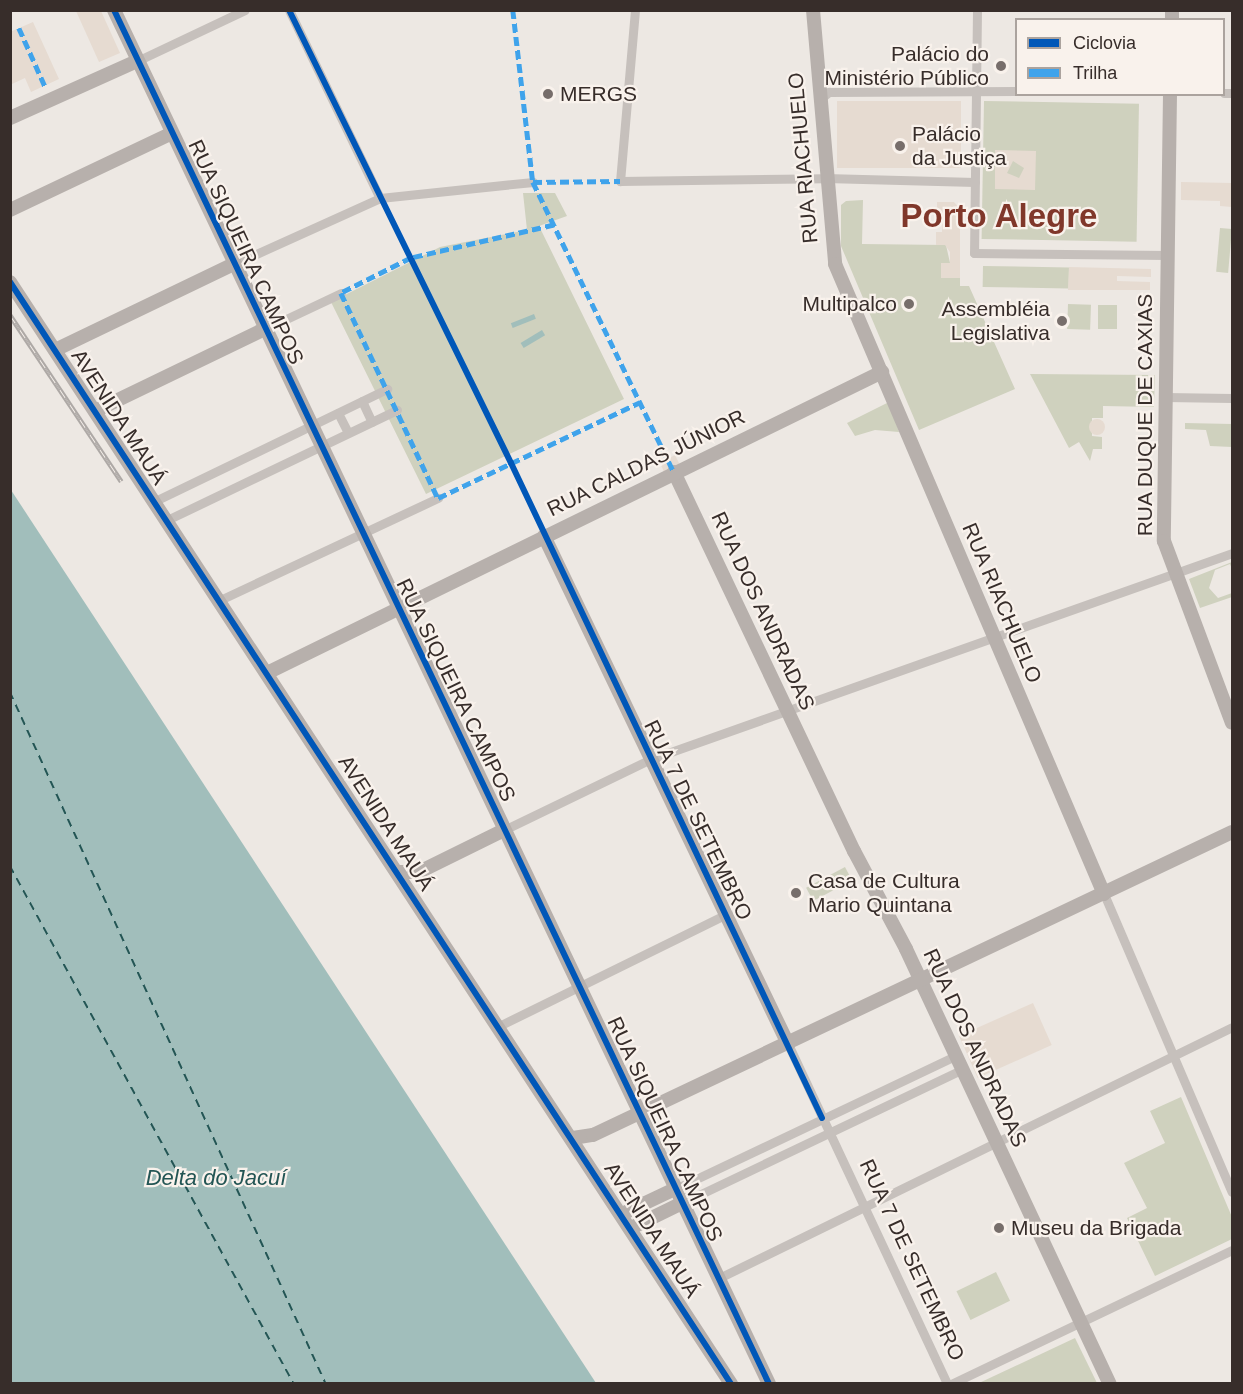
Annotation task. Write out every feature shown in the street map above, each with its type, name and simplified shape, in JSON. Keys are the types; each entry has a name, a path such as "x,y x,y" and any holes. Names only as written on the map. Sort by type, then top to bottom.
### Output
{"street":[{"name":"RUA SIQUEIRA CAMPOS","path":"114,10 717,1279 769,1383"},
{"path":"10,118 245,10"},
{"path":"289,10 380,198"},
{"path":"636,10 620,181 825,178 975,182"},
{"name":"RUA RIACHUELO","path":"813,10 825,178 835,264 1233,1192"},
{"path":"977,10 978,91 974,252 1167,255"},
{"path":"819,100 829,92 1015,90"},
{"name":"RUA DUQUE DE CAXIAS","path":"1170,96 1162,521 1174,574 1233,723"},
{"path":"10,210 172,133"},
{"path":"55,350 234,264 380,198 533,182"},
{"name":"AVENIDA MAUÁ","path":"10,282 399,872 731,1383"},
{"path":"95,411 341,293"},
{"name":"RUA CALDAS JÚNIOR","path":"267,673 882,372"},
{"path":"155,501 387,389"},
{"path":"1165,397 1233,398"},
{"path":"362,401 372,422"},
{"path":"167,520 397,410"},
{"path":"338,413 348,434"},
{"name":"RUA DOS ANDRADAS","path":"674,472 787,710 906,949 918,981 1110,1383"},
{"path":"219,600 438,498"},
{"name":"RUA 7 DE SETEMBRO","path":"544,536 788,1044 947,1383"},
{"path":"399,872 419,872 651,759 1233,553"},
{"path":"573,1138 589,1137 1233,832"},
{"path":"498,1026 725,915"},
{"path":"717,1279 1233,1027"},
{"path":"622,1214 955,1056"},
{"path":"631,1228 961,1070"},
{"path":"888,1088 894,1103"},
{"path":"759,1148 766,1162"},
{"path":"728,1163 735,1178"},
{"path":"951,1383 1233,1250"}],"green space":[{"path":"984,101 1139,104 1137,242 982,239"},
{"path":"523,193 555,193 567,216 539,226 624,399 426,494 331,302 440,247 527,230"},
{"path":"863,200 862,244 946,245 950,263 942,278 960,278 960,286 969,286 1015,389 919,430 841,246 841,205 846,201"},
{"path":"1220,228 1232,229 1228,273 1216,272"},
{"path":"983,266 1069,268 1069,288 983,287"},
{"path":"1068,304 1091,305 1090,330 1067,329"},
{"path":"1098,305 1117,305 1117,329 1098,329"},
{"path":"1030,374 1155,375 1154,407 1103,406 1103,418 1092,418 1092,436 1102,437 1102,449 1093,449 1090,461 1079,442 1069,448"},
{"path":"889,402 899,432 875,430 855,436 847,423"},
{"path":"1185,423 1232,424 1232,447 1210,446 1206,430 1185,429"},
{"path":"1232,562 1232,569 1230,564 1215,570 1209,588 1218,598 1232,593 1232,597 1200,608 1189,579"},
{"path":"845,867 852,880 813,901 806,888"},
{"path":"1181,1097 1232,1217 1232,1239 1155,1276 1127,1218 1147,1208 1124,1163 1165,1143 1150,1111"},
{"path":"996,1272 1010,1301 970,1320 956,1291"},
{"path":"1075,1338 1097,1383 979,1383"}],"shaded area":[{"path":"76,11 101,11 120,53 99,62"},
{"path":"33,22 59,79 31,92 25,78 12,84 10,32"},
{"path":"837,101 961,101 961,168 837,168"},
{"path":"995,150 1036,151 1035,190 995,189","holes":["1013,161 1024,168 1019,178 1007,173"]},
{"path":"1181,182 1232,183 1232,207 1220,206 1220,201 1181,200"},
{"path":"937,202 954,202 960,209 960,278 941,278 941,263 950,263 950,252 945,245 936,245 936,232 942,232 942,215 937,214"},
{"path":"1069,267 1151,269 1151,277 1117,276 1117,281 1150,282 1150,290 1068,290"},
{"path":"1097,419 1103,421 1105,427 1103,433 1097,435 1091,433 1089,427 1091,421"},
{"path":"675,455 680,465 664,472 660,463"},
{"path":"1033,1003 1052,1045 978,1078 959,1036"}],"water":[{"path":"534,314 536,319 513,328 511,323"},
{"path":"542,330 545,335 524,348 521,343"},
{"name":"Delta do Jacuí","path":"11,490 596,1383 11,1383"}],"ferry route":[{"path":"10,692 326,1384"},
{"path":"10,866 294,1384"}],"railway":[{"path":"10,315 121,481"}],"marked path":[{"path":"513,10 533,182 674,472"},
{"path":"19,28 45,86"},
{"path":"533,182 620,181"},
{"path":"554,225 411,258 341,293 438,498 640,402"}],"cycle path":[{"path":"114,10 769,1384"},
{"path":"289,10 511,463 822,1118"},
{"path":"10,282 731,1384"}],"place":[{"name":"Palácio do Ministério Público","path":"1001,66"},
{"name":"MERGS","path":"548,94"},
{"name":"Palácio da Justiça","path":"900,146"},
{"name":"Multipalco","path":"909,304"},
{"name":"Assembléia Legislativa","path":"1062,321"},
{"name":"Casa de Cultura Mario Quintana","path":"796,893"},
{"name":"Museu da Brigada","path":"999,1228"}],"district":[{"name":"Porto Alegre","path":"999,216"}]}
